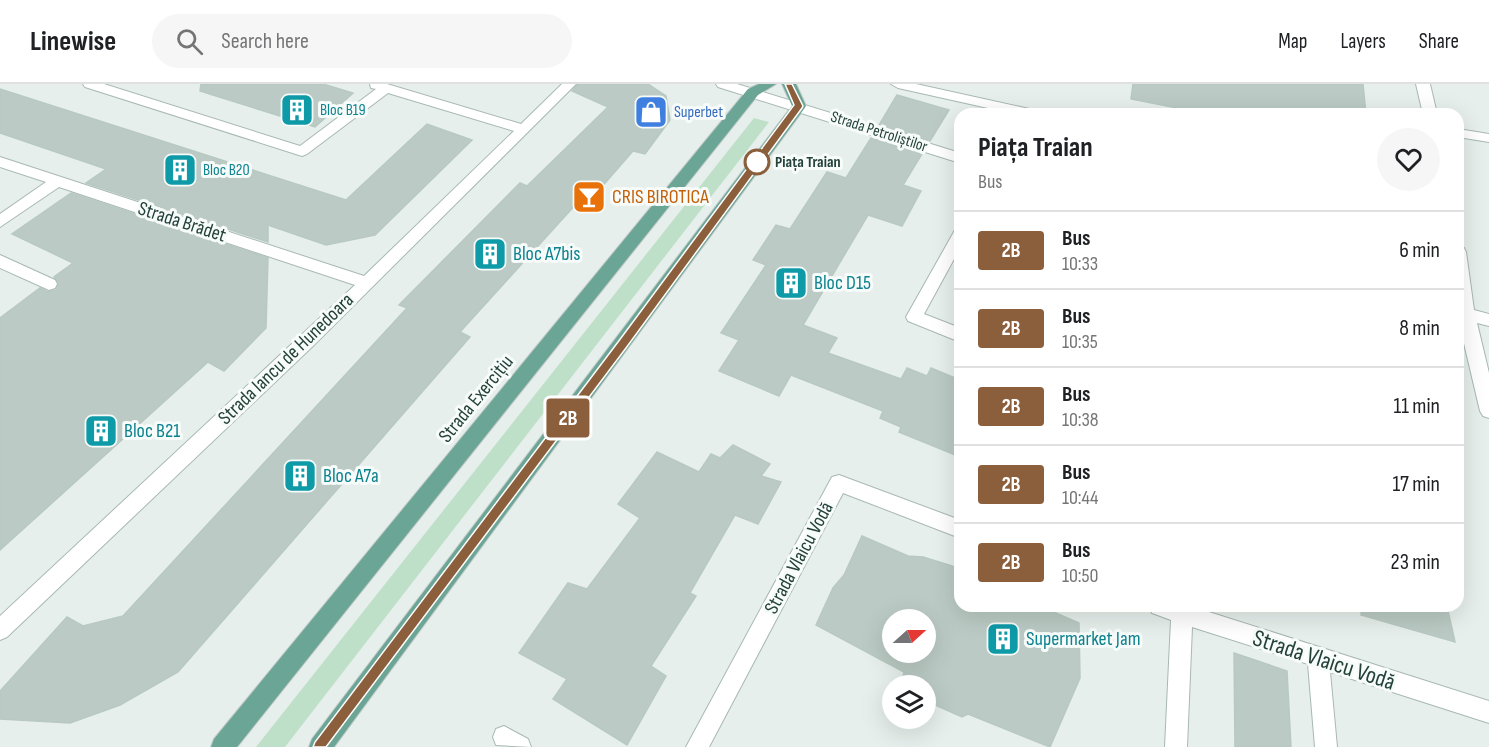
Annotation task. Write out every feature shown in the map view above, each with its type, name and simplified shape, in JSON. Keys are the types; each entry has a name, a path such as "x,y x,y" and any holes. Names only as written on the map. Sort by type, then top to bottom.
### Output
{"main road":[{"path":"320,747 799,106 789,84"},
{"name":"Strada Exercițiu","path":"222,747 761,88"}],"street":[{"path":"90,84 302,151 380,86 524,129"},
{"name":"Strada Iancu de Hunedoara","path":"0,630 307,341 569,84"},
{"name":"Strada Petroliștilor","path":"723,84 761,88 799,106 954,156"},
{"path":"898,84 1007,108"},
{"path":"1423,84 1429,108"},
{"path":"1464,134 1489,138"},
{"name":"Strada Brădet","path":"0,162 365,282"},
{"path":"0,222 57,181"},
{"path":"954,245 914,317 954,333"},
{"path":"0,261 49,284"},
{"path":"1464,313 1489,320"},
{"path":"1464,317 1489,411"},
{"name":"Strada Vlaicu Vodă","path":"697,747 839,483 954,527"},
{"name":"Strada Vlaicu Vodă","path":"1174,612 1489,712"},
{"path":"1176,747 1182,615"},
{"path":"1318,658 1326,747"}],"green space":[{"path":"754,118 769,122 285,747 256,747"}],"building":[{"name":"Bloc B19","path":"201,84 323,84 353,93 315,127 200,91"},
{"name":"Bloc A7a","path":"578,84 648,84 666,96 670,120 645,154 633,151 585,206 577,203 460,332 470,337 178,672 120,705 70,723 0,719 0,691 67,617 83,626 123,616 407,308 399,305 520,183 527,186 608,107 572,91"},
{"path":"1133,84 1363,84 1365,108 1177,108 1131,99"},
{"name":"Bloc B20","path":"0,89 346,200 427,124 472,140 375,235 326,245 268,225 268,242 86,183 106,169 0,133"},
{"path":"897,95 949,110 930,141 879,125"},
{"name":"Bloc D15","path":"871,138 922,154 903,185 921,191 902,226 868,215 803,325 837,338 828,353 901,379 907,368 927,376 931,368 954,378 954,455 899,432 901,427 880,418 883,411 791,375 779,396 719,371 739,340 721,333 766,265 753,260 776,225 790,229 827,172 846,178"},
{"path":"71,193 268,258 266,328 224,371 208,362 0,550 0,318 40,288 48,292 56,290 59,283 54,277 73,263 12,234"},
{"path":"733,445 770,464 761,476 781,482 758,524 735,515 690,593 696,596 651,666 666,676 627,745 553,699 567,679 519,653 568,583 587,589 640,518 618,504 657,452 699,472 711,454 720,458"},
{"name":"Supermarket Jam","path":"862,536 908,556 923,557 954,567 954,612 1054,612 1079,623 1080,678 1050,747 968,714 962,717 936,705 936,675 903,675 904,672 887,663 936,663 936,609 882,609 882,660 816,625 833,588 844,575"},
{"path":"1361,612 1448,612 1455,642 1361,615"},
{"path":"1234,653 1287,671 1291,747 1235,747"}],"bus line":[{"name":"2B","path":"320,747 799,106 789,84"}],"place":[{"name":"Bloc B19","path":"297,110"},
{"name":"Superbet","path":"651,112"},
{"name":"Piața Traian","path":"757,162"},
{"name":"Bloc B20","path":"180,170"},
{"name":"CRIS BIROTICA","path":"589,197"},
{"name":"Bloc A7bis","path":"490,254"},
{"name":"Bloc D15","path":"791,283"},
{"name":"Bloc B21","path":"101,431"},
{"name":"Bloc A7a","path":"300,476"},
{"name":"Supermarket Jam","path":"1003,639"}]}
